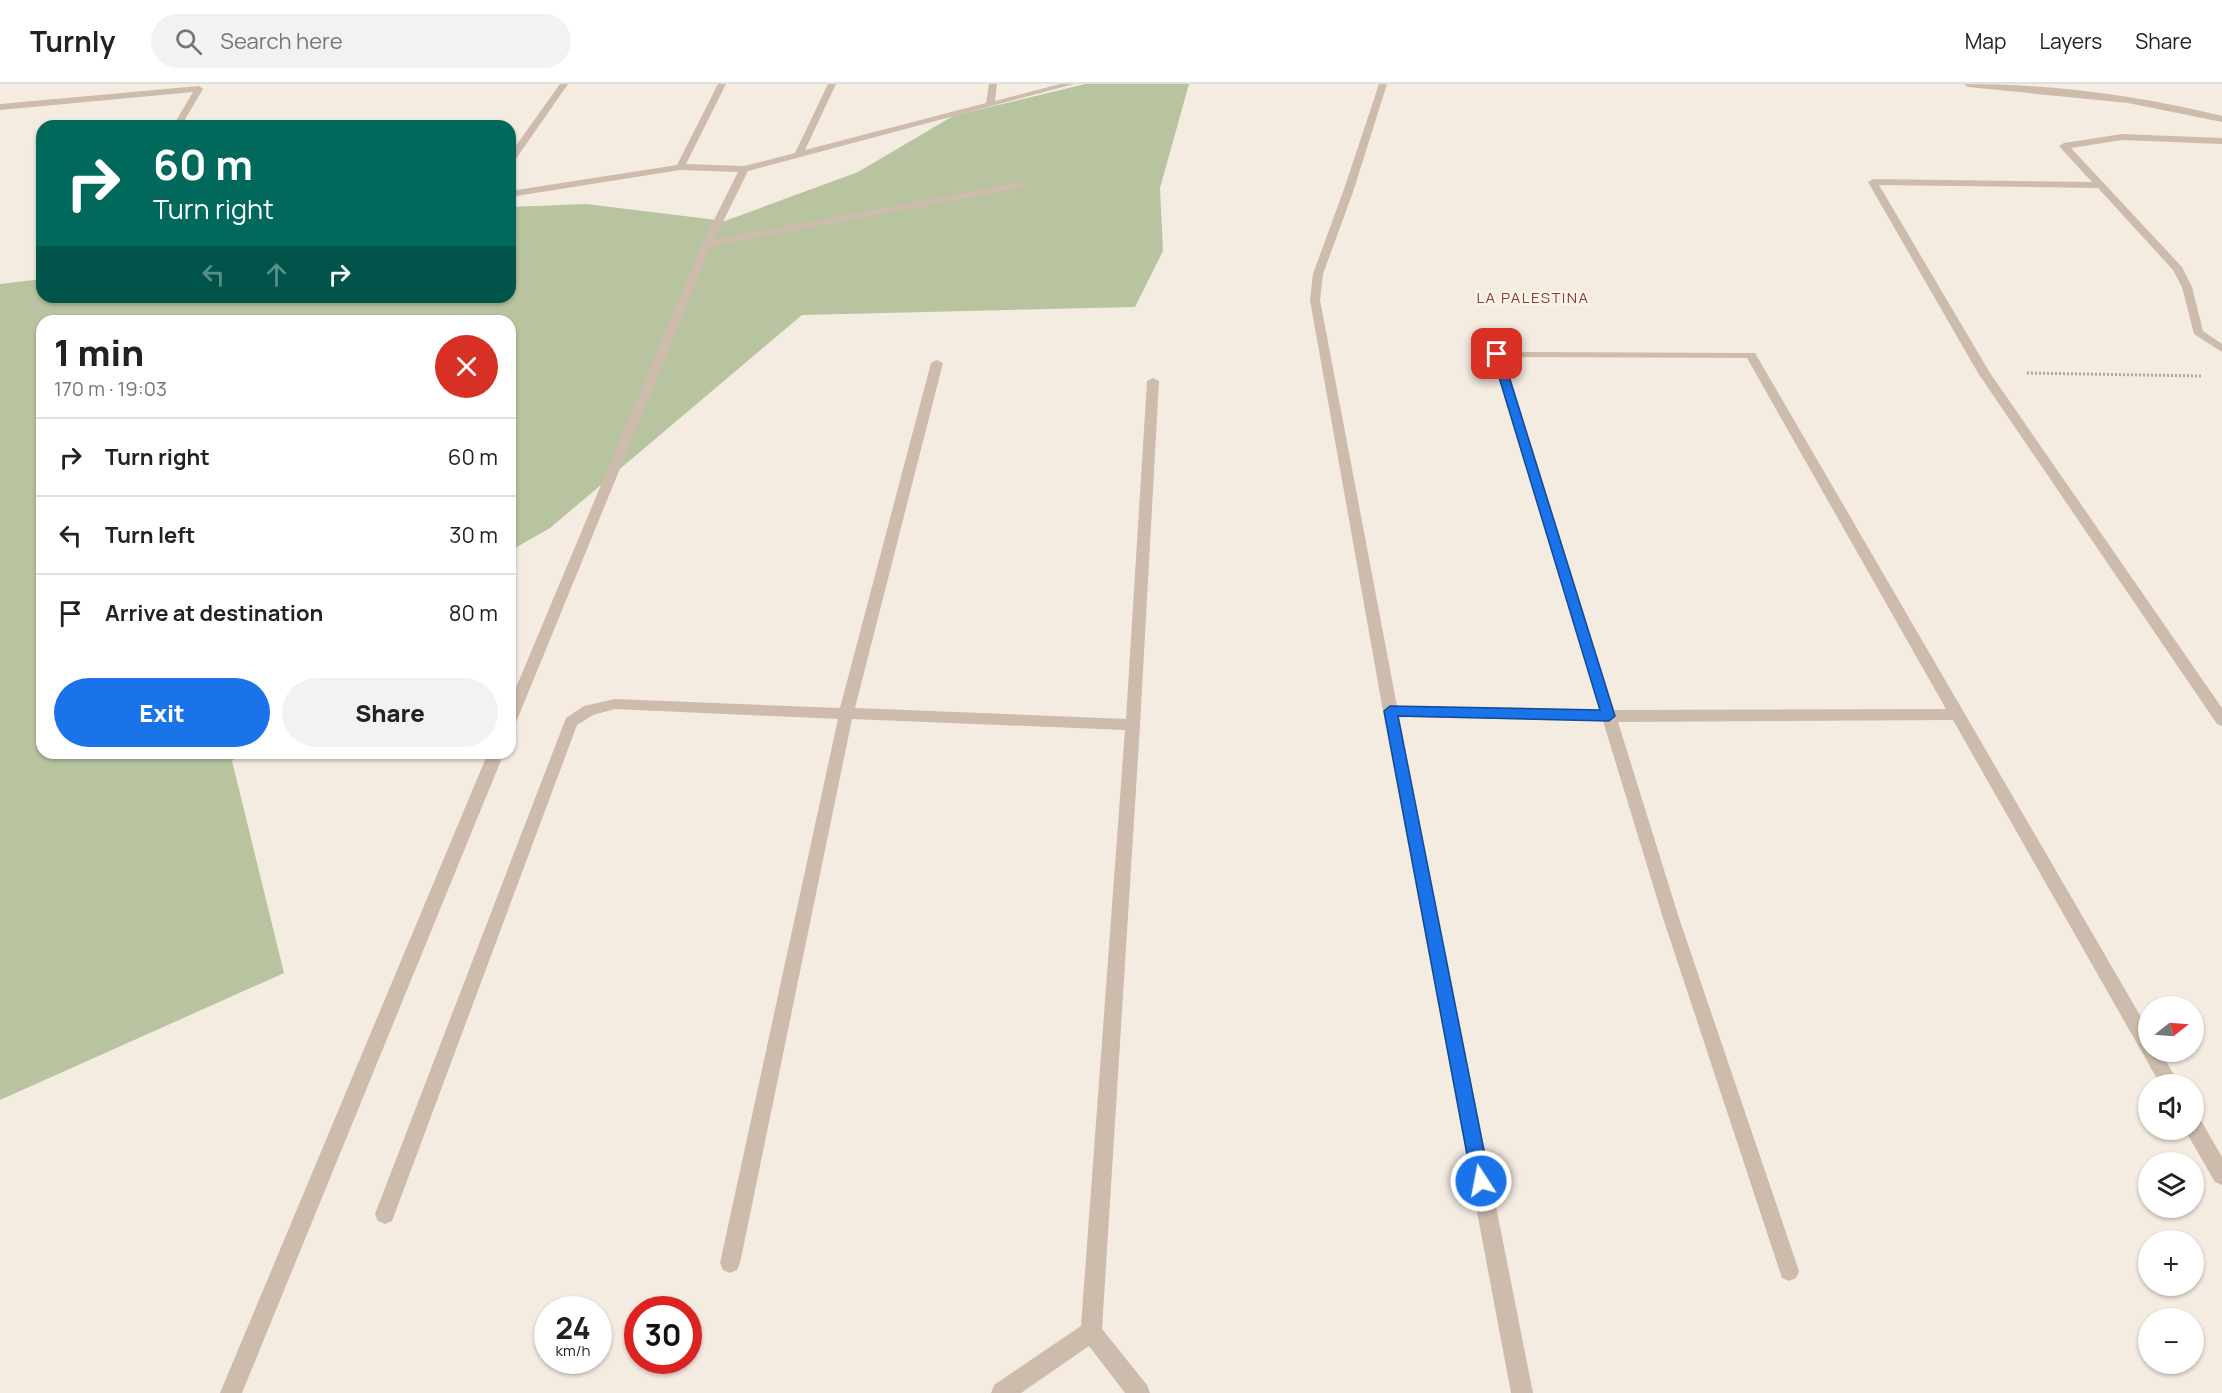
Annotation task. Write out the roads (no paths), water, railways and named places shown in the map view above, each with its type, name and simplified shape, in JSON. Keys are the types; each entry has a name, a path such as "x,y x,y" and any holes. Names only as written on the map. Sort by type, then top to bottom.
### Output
{"street":[{"path":"516,152 564,84"},
{"path":"680,166 722,84"},
{"path":"799,154 832,84"},
{"path":"990,104 993,84"},
{"path":"516,193 680,166 744,169 1070,84"},
{"path":"1383,84 1348,192 1318,274 1315,300 1390,711 1522,1393"},
{"path":"1968,84 2107,96 2163,105 2222,119"},
{"path":"0,107 199,89 181,120"},
{"path":"2222,141 2122,137 2064,146 2178,269 2187,287 2198,332 2222,349"},
{"path":"516,706 707,244 744,169"},
{"path":"2102,185 1873,182 1984,373 2222,720"},
{"path":"707,244 1022,185"},
{"path":"1789,1271 1675,929 1497,354 1751,355 2138,1029"},
{"path":"730,1263 846,714 937,363"},
{"path":"1139,1393 1091,1332 1133,726 1153,381"},
{"path":"385,1214 571,722 589,710 615,704 1133,726"},
{"path":"1390,711 1609,716 1958,714"},
{"path":"231,1393 494,759"},
{"path":"2202,1140 2222,1175"},
{"path":"1002,1393 1091,1332"}],"district":[{"name":"LA PALESTINA","path":"1533,298"}]}
